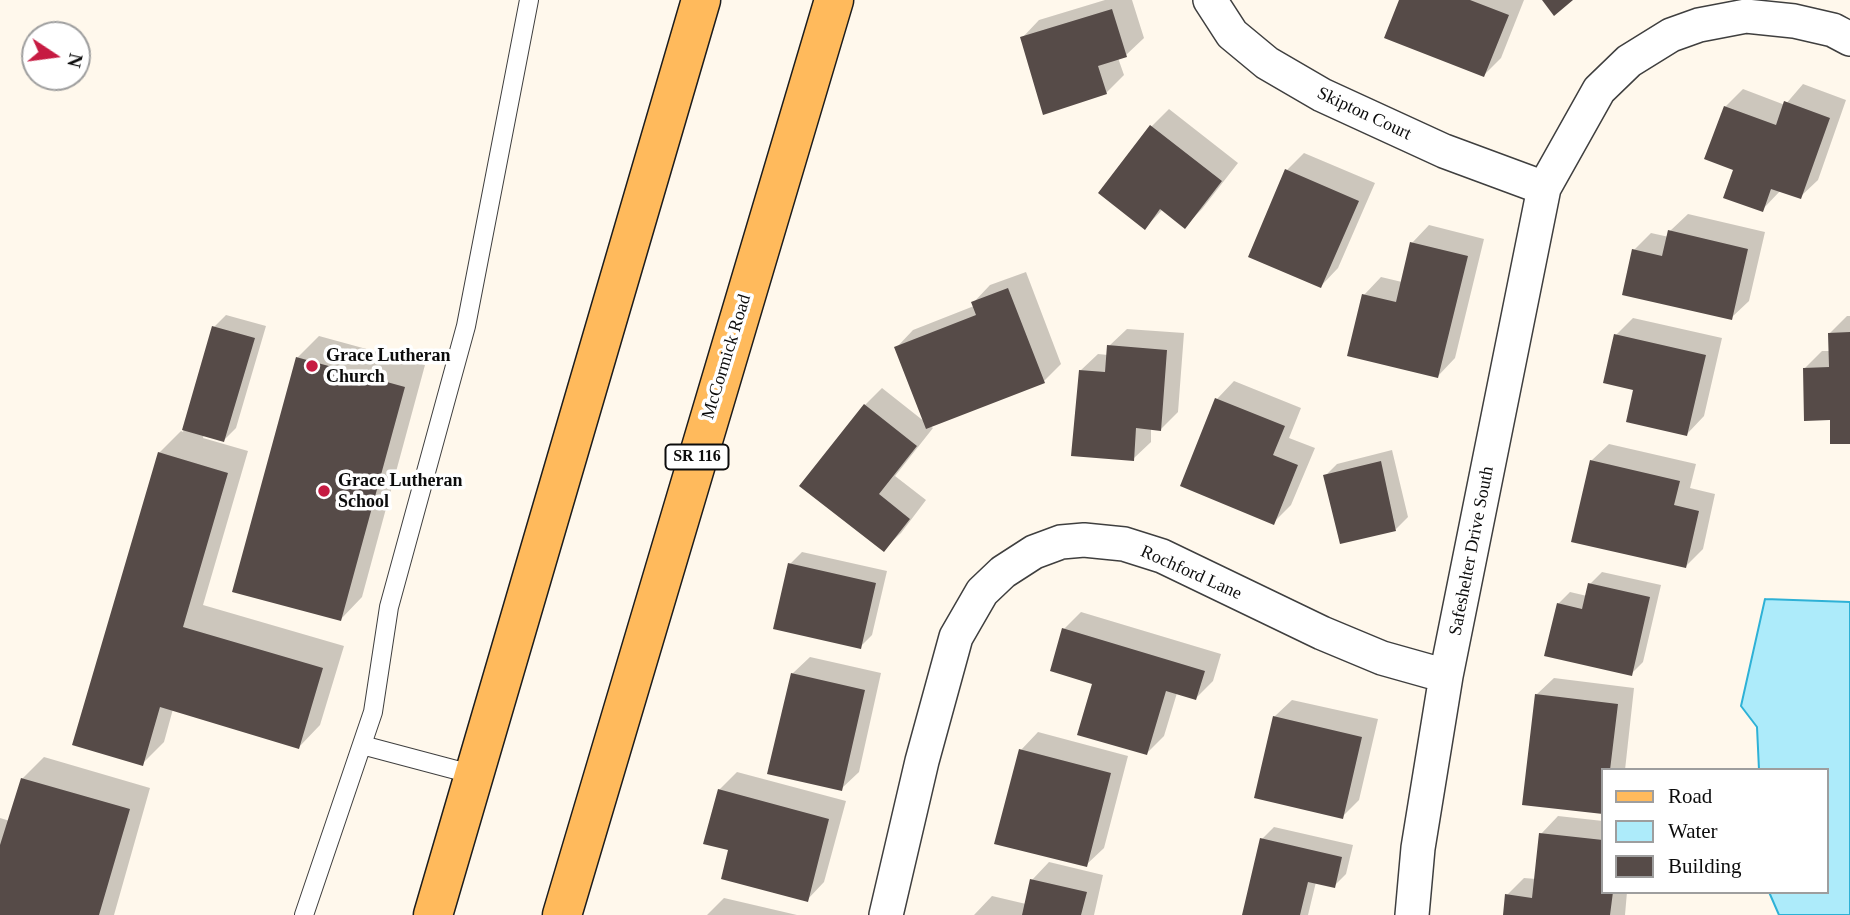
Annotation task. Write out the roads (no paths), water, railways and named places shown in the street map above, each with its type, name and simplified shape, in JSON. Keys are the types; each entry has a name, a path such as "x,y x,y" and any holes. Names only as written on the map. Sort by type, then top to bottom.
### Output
{"main road":[{"path":"433,915 701,0"},
{"name":"McCormick Road","path":"562,915 834,0"}],"street":[{"name":"Skipton Court","path":"1210,0 1232,34 1267,63 1322,95 1444,151 1544,188"},
{"name":"Safeshelter Drive South","path":"1412,915 1419,848 1446,676 1544,188 1599,90 1629,61 1671,35 1699,25 1746,16 1794,21 1833,30 1850,39"},
{"name":"Rochford Lane","path":"886,915 922,761 956,637 982,592 1003,572 1034,552 1061,542 1084,540 1124,544 1162,556 1382,658 1446,676"}],"lane":[{"path":"304,915 373,712 389,607 466,326 529,0"},
{"path":"362,745 475,775"}],"water":[{"path":"1765,599 1850,602 1850,915 1779,915 1770,894 1829,894 1829,768 1759,768 1757,727 1741,706"}],"place":[{"name":"Grace Lutheran Church","path":"312,366"},
{"name":"Grace Lutheran School","path":"324,491"}]}
